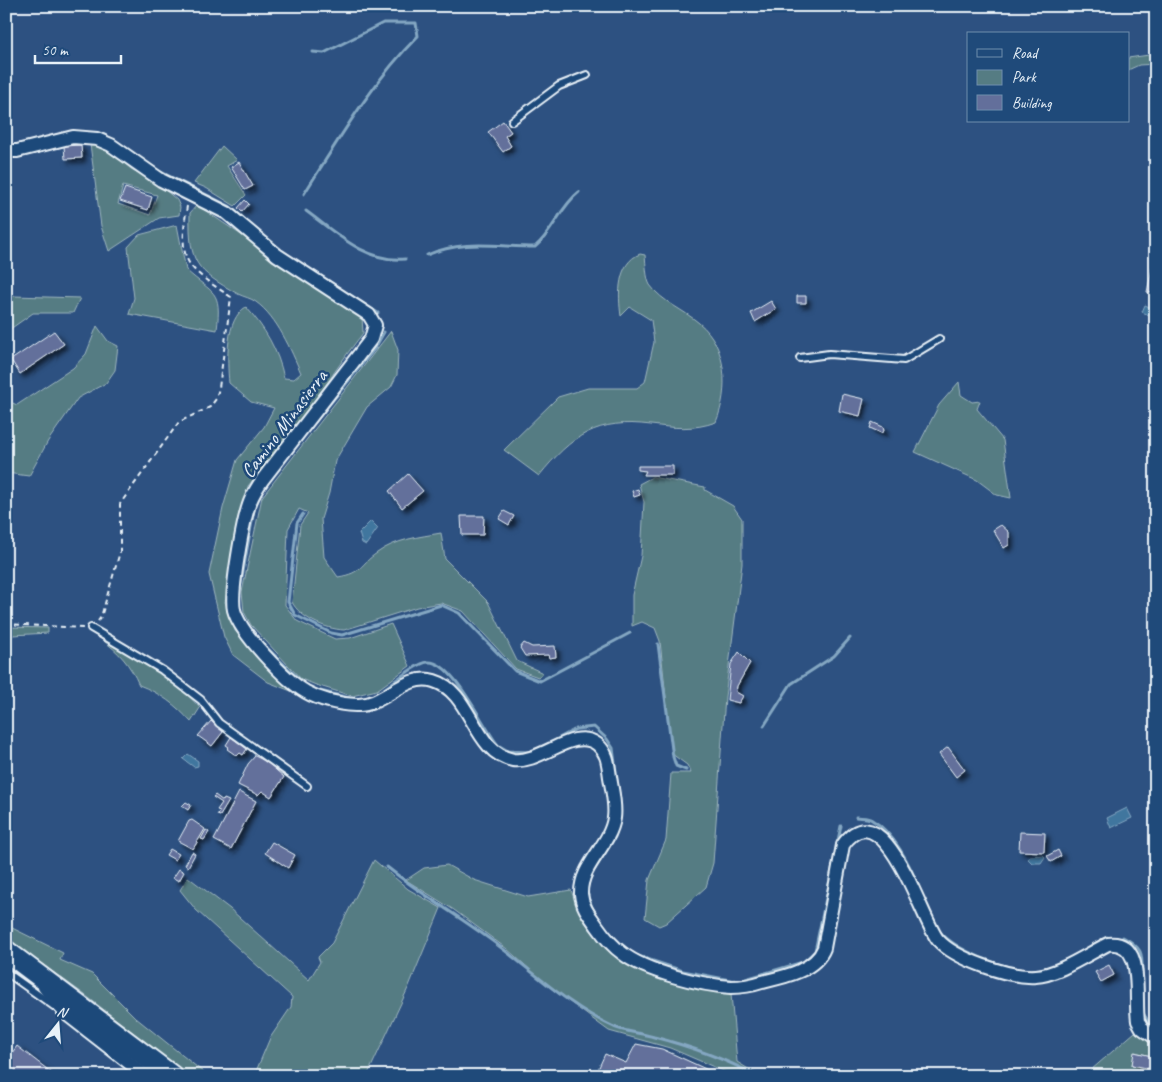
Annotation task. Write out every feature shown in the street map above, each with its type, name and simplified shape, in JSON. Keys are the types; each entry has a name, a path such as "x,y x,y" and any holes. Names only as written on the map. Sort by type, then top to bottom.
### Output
{"highway":[{"path":"6,951 172,1076"}],"street":[{"name":"Camino Minasierra","path":"6,152 73,137 97,139 111,145 161,180 227,213 277,256 369,315 374,325 371,339 263,479 251,499 233,594 238,621 268,659 305,692 330,701 359,706 379,700 413,681 433,680 443,685 456,697 490,747 502,756 518,760 528,759 579,739 596,743 607,755 614,818 611,829 585,873 582,883 582,900 586,912 602,933 622,954 637,962 686,978 729,987 762,982 809,967 820,958 824,948 843,845 849,836 857,832 869,832 884,841 897,857 929,929 944,946 960,956 1013,974 1034,977 1052,972 1108,944 1126,948 1134,957 1138,1021 1142,1028 1156,1038"},
{"path":"28,967 65,1013 146,1076"}],"lane":[{"path":"512,120 558,86 587,75"},
{"path":"800,358 829,354 904,360 939,340"},
{"path":"90,628 162,670 201,700 219,723 307,786"},
{"path":"6,972 50,1005 65,1013"}],"path":[{"path":"6,624 90,628 101,617 120,552 120,504 179,422 210,406 216,398 231,297 194,272 188,263 184,251 185,221 189,194"}],"green space":[{"path":"1156,54 1156,64 1139,65 1130,69 1130,58"},
{"path":"90,144 108,149 131,169 158,184 177,200 180,207 179,215 159,218 109,251 101,226","holes":["123,186 157,195 150,215 118,204"]},
{"path":"222,146 237,160 227,166 246,195 235,206 206,188 194,183"},
{"path":"197,205 362,317 363,333 291,435 248,486 242,512 225,602 235,631 291,691 268,682 233,655 224,637 209,574 223,508 237,460 264,427 274,408 251,402 229,383 229,341 234,321 239,313 246,307 259,323 270,340 284,378 294,379 301,373 283,334 264,308 212,278 198,263 193,254 190,230 190,213"},
{"path":"177,225 186,270 209,289 217,299 217,330 129,314 134,298 128,247 139,235"},
{"path":"640,254 645,255 648,279 655,291 699,323 716,344 721,356 724,383 723,397 716,422 684,428 632,423 601,427 587,432 575,440 539,476 504,450 558,397 588,388 637,388 645,382 654,342 651,320 630,307 621,316 619,299 623,272 632,258"},
{"path":"14,296 80,298 73,313 33,313 6,332 6,301"},
{"path":"97,326 108,341 118,346 115,370 106,383 78,398 48,441 29,476 6,473 6,400 17,405 73,368 86,354"},
{"path":"391,331 398,350 397,375 391,387 367,407 335,461 329,493 321,519 324,557 338,577 357,571 371,557 384,548 408,539 441,533 445,559 488,602 517,661 543,673 538,677 516,669 463,611 441,603 417,607 344,630 321,625 307,618 292,602 300,525 308,513 299,509 288,529 285,605 297,621 335,639 350,638 391,624 410,666 377,690 352,696 316,685 301,679 251,625 244,612 242,592 262,497"},
{"path":"959,382 961,395 972,402 980,401 977,409 1003,440 1011,498 997,495 977,480 915,452 939,405"},
{"path":"652,477 705,487 705,490 733,506 742,519 742,564 725,697 713,863 706,887 666,923 659,926 645,918 649,880 666,840 671,773 691,773 687,765 672,754 660,641 655,628 642,622 632,626 632,595 641,556 644,502 639,484"},
{"path":"6,627 48,628 48,633 13,635 6,647"},
{"path":"101,639 154,669 189,697 200,708 191,722 167,700 139,685 123,659"},
{"path":"374,860 408,889 441,908 409,986 367,1076 254,1076 270,1038 291,1007 292,997 196,910 180,890 188,877 230,909 309,980 320,962 318,957 332,943"},
{"path":"447,865 474,880 528,897 571,890 583,917 597,938 615,954 634,966 656,975 731,994 737,1062 760,1076 735,1076 670,1048 609,1031 552,989 507,949 454,910 406,880 424,868"},
{"path":"6,925 63,953 60,960 92,974 136,1018 208,1076 189,1076 85,995 6,938"},
{"path":"1135,1032 1156,1046 1156,1057 1135,1052 1132,1065 1156,1070 1156,1076 1084,1076"}],"water":[{"path":"1145,305 1156,310 1156,318 1142,312"},
{"path":"371,521 378,528 366,545 362,543 359,533"},
{"path":"188,754 198,761 198,766 194,767 183,759"},
{"path":"1127,808 1132,818 1111,828 1107,818"},
{"path":"1043,855 1045,857 1041,863 1032,863 1028,859 1030,856"}],"building":[{"path":"503,121 511,132 505,136 511,146 503,152 488,132"},
{"path":"81,145 82,158 65,159 64,146"},
{"path":"239,162 253,186 245,190 231,167"},
{"path":"125,188 152,197 148,210 120,201"},
{"path":"245,200 249,204 242,212 238,208"},
{"path":"1153,264 1156,265 1156,294 1147,292"},
{"path":"797,296 806,296 806,303 797,303"},
{"path":"771,301 776,309 755,322 751,313"},
{"path":"54,331 64,344 20,374 11,360"},
{"path":"842,394 864,399 860,416 839,411"},
{"path":"872,422 883,427 884,431 881,433 870,428"},
{"path":"638,466 673,466 673,475 644,475 646,471 638,470"},
{"path":"408,474 423,491 402,508 389,491"},
{"path":"638,489 640,495 634,497 632,491"},
{"path":"504,511 514,516 509,525 499,519"},
{"path":"461,516 484,516 483,535 462,535"},
{"path":"1001,525 1009,532 1009,545 1004,548 993,530"},
{"path":"524,643 532,647 555,646 556,657 549,658 548,655 525,656 520,648"},
{"path":"739,652 750,663 737,686 736,692 743,696 739,703 727,700 731,664"},
{"path":"211,721 223,732 212,746 198,736"},
{"path":"231,737 247,749 243,755 240,753 237,756 227,749 229,747 226,745"},
{"path":"948,747 965,770 956,777 939,754"},
{"path":"255,756 267,762 284,777 271,797 262,791 258,795 238,785 248,764"},
{"path":"239,792 256,801 231,849 214,840"},
{"path":"215,795 223,801 224,799 229,801 220,816 217,815 220,811 217,810 222,803 213,797"},
{"path":"186,802 191,805 188,810 182,806"},
{"path":"192,820 205,829 193,849 178,841 189,821"},
{"path":"206,830 209,832 204,840 201,839"},
{"path":"1020,832 1045,833 1044,852 1019,851"},
{"path":"272,842 295,855 288,868 265,853"},
{"path":"170,849 179,854 175,860 166,855"},
{"path":"1058,850 1061,856 1051,862 1047,856"},
{"path":"192,852 195,854 188,867 185,865"},
{"path":"179,869 184,872 179,881 173,878"},
{"path":"1109,965 1114,975 1101,982 1095,972"},
{"path":"636,1044 662,1049 721,1076 595,1076 605,1054 626,1063"},
{"path":"17,1046 56,1076 6,1076 6,1061"},
{"path":"1134,1052 1156,1057 1156,1070 1132,1065"}],"waterway":[{"path":"304,194 371,92 418,36 416,23 383,23 324,53 313,52"},
{"path":"83,132 103,134 110,138"},
{"path":"161,172 229,206 243,218"},
{"path":"427,255 440,250 467,245 535,247 547,234 572,198 579,192"},
{"path":"306,211 364,251 391,259 405,259"},
{"path":"252,226 259,232"},
{"path":"316,273 378,313"},
{"path":"315,422 375,348 384,332"},
{"path":"239,594 254,510 260,495"},
{"path":"303,514 297,523 288,602 295,615 331,633 342,635 441,605 459,613 515,671 540,681 630,633"},
{"path":"764,726 791,684 834,656 850,638"},
{"path":"260,641 302,682"},
{"path":"658,644 673,757 676,766 686,770"},
{"path":"383,690 423,663 438,664 467,696 498,745 508,751 529,752"},
{"path":"316,690 349,698"},
{"path":"542,747 576,729 594,727 607,739 613,748 620,803"},
{"path":"595,869 615,837 620,814"},
{"path":"856,817 870,819 887,832 900,849 918,886"},
{"path":"742,980 803,962 815,951 841,826"},
{"path":"387,867 499,946 554,990 598,1019 619,1029 694,1049 757,1076"},
{"path":"587,891 592,908 602,924 628,950"},
{"path":"940,932 948,940 973,954 1017,969 1031,970 1051,967 1107,937"},
{"path":"1123,937 1139,949 1142,958 1142,979"},
{"path":"635,955 683,971 735,981"},
{"path":"1143,1013 1153,1029"}]}
